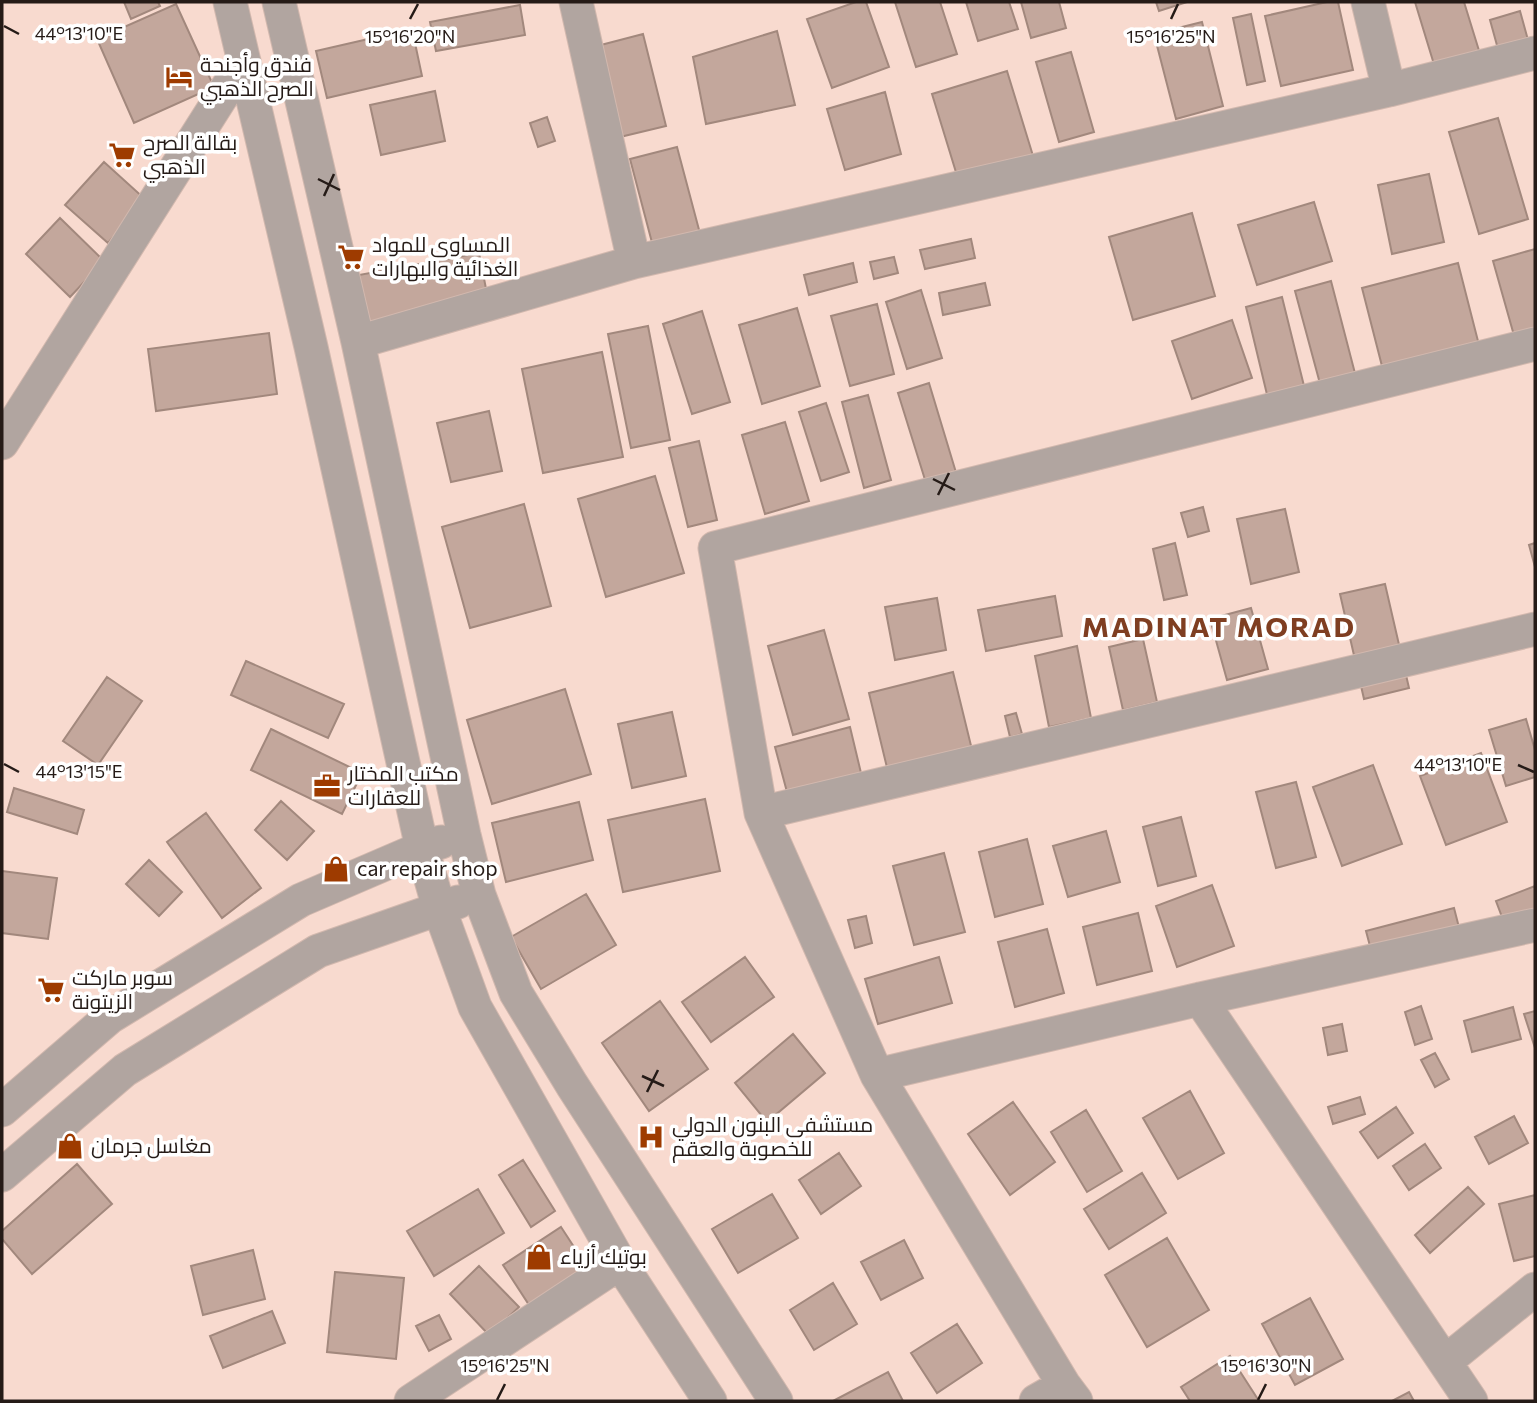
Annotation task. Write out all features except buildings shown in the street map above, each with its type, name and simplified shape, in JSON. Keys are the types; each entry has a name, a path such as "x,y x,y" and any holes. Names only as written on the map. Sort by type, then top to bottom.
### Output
{"street":[{"path":"230,2 314,361 422,848 439,908 475,1007 620,1263 710,1401"},
{"path":"279,2 358,341 464,835 480,895 516,993 572,1085 776,1401"},
{"path":"576,2 634,262"},
{"path":"1368,2 1389,90"},
{"path":"358,341 634,262 1389,90 1535,53"},
{"path":"2,443 244,61"},
{"path":"1058,1396 877,1075 761,813 715,548 1535,344"},
{"path":"761,813 1535,629"},
{"path":"2,1110 110,1017 300,900 422,848 464,835"},
{"path":"2,1175 125,1070 318,951 480,895"},
{"path":"877,1075 1200,999 1535,925"},
{"path":"1200,999 1471,1401"},
{"path":"411,1401 620,1263"},
{"path":"1446,1362 1535,1289"}],"place":[{"name":"فندق وأجنحة الصرح الذهبي","path":"179,77"},
{"name":"بقالة الصرح الذهبي","path":"122,155"},
{"name":"المساوى للمواد الغذائية والبهارات","path":"351,257"},
{"name":"مكتب المختار للعقارات","path":"327,786"},
{"name":"car repair shop","path":"336,869"},
{"name":"سوبر ماركت الزيتونة","path":"51,990"},
{"name":"مستشفى البنون الدولي للخصوبة والعقم","path":"651,1137"},
{"name":"مغاسل جرمان","path":"70,1146"},
{"name":"بوتيك أزياء","path":"539,1257"}],"district":[{"name":"MADINAT MORAD","path":"1219,627"}]}
